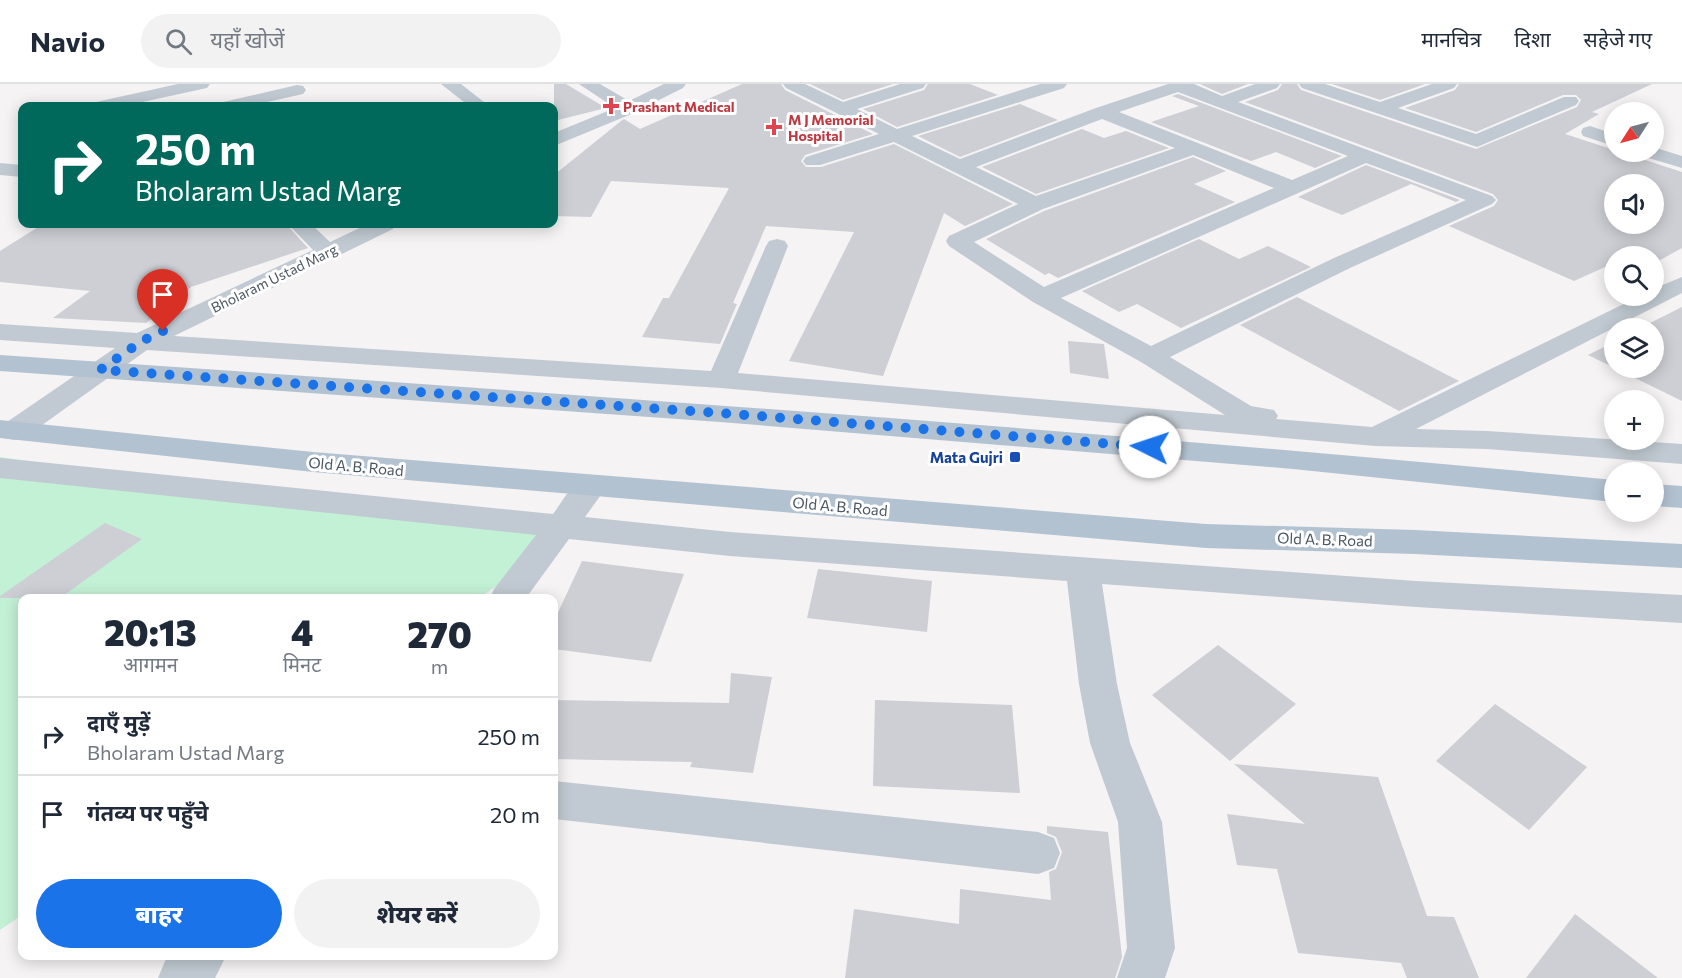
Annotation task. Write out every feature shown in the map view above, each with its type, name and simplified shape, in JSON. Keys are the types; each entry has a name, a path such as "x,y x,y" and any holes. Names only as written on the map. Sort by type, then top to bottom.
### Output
{"main road":[{"path":"0,363 720,413 1293,459 1604,490"},
{"name":"Old A. B. Road","path":"7,430 313,462 1206,536 1415,542 1682,556"},
{"path":"1664,496 1682,497"}],"street":[{"path":"121,84 134,99"},
{"path":"120,102 201,84"},
{"path":"450,84 475,102"},
{"path":"588,84 628,108"},
{"path":"558,138 677,84"},
{"path":"792,84 1035,204"},
{"path":"843,108 917,84"},
{"path":"813,161 1058,84"},
{"path":"1222,102 1271,84"},
{"path":"1308,84 1477,141 1570,101"},
{"path":"1382,108 1448,84"},
{"path":"961,166 1102,112 1182,85 1485,200 1342,263 1150,356"},
{"path":"243,102 295,87 307,102"},
{"path":"1102,112 1290,187"},
{"path":"1590,132 1604,137"},
{"path":"1194,148 1035,204 957,241 1042,297 1150,356 1244,414 1339,424 1375,437 1399,470"},
{"path":"1042,297 1367,155"},
{"path":"1664,157 1682,162"},
{"path":"0,169 18,171"},
{"path":"303,228 328,252"},
{"name":"Bholaram Ustad Marg","path":"7,430 142,341 378,228"},
{"path":"721,380 777,246"},
{"path":"1375,437 1682,284"},
{"path":"0,332 721,380 1375,437 1486,440 1682,454"},
{"path":"0,468 730,544 1416,594 1682,609"},
{"path":"510,594 592,485"},
{"path":"1083,568 1098,684 1110,743 1140,822 1151,948 1141,978"},
{"path":"558,800 1038,853"},
{"path":"182,978 198,960"}],"green space":[{"path":"0,457 566,538 485,594 18,594 18,918 0,930"}],"building":[{"path":"554,84 566,84 606,108 558,120 558,102 554,102"},
{"path":"742,84 781,84 785,90 873,134 805,155 801,161 806,167 821,167 894,144 1013,204 965,226 944,213 883,376 789,361 854,232 766,226 733,303 737,304 720,344 642,337 663,298 669,298 729,188 611,181 591,217 558,216 558,172 624,119 640,129"},
{"path":"810,84 893,84 843,100"},
{"path":"928,84 970,84 998,95 897,127 863,109 924,90"},
{"path":"1200,84 1248,84 1222,94"},
{"path":"1282,84 1297,84 1301,90 1476,149 1577,107 1581,100 1576,95 1563,95 1476,132 1405,108 1455,90 1459,84 1652,84 1613,102 1604,102 1604,106 1592,112 1599,114 1565,134 1604,147 1604,162 1651,162 1682,172 1682,248 1664,258 1664,246 1604,246 1604,268 1574,281 1449,226 1494,206 1498,200 1493,194 1245,102 1278,90"},
{"path":"1332,84 1425,84 1380,100"},
{"path":"1178,94 1342,156 1315,168 1276,152 1251,161 1151,122 1199,106 1172,96"},
{"path":"1020,104 1058,120 960,157 918,136"},
{"path":"1082,129 1104,138 1126,131 1169,148 1036,194 982,167"},
{"path":"1193,157 1226,171 1194,184 1235,202 1058,278 1049,273 1045,275 986,239 1044,211"},
{"path":"1366,165 1460,200 1456,202 1411,184 1342,215 1298,197"},
{"path":"37,228 290,228 308,248 191,287 146,323 53,318 90,291 0,282 0,251"},
{"path":"1199,239 1239,259 1268,246 1311,267 1181,328 1137,304 1119,312 1082,291"},
{"path":"1297,297 1459,381 1399,411 1240,325"},
{"path":"1682,307 1682,401 1664,392 1664,390 1635,378 1664,378 1664,318 1660,318"},
{"path":"1068,341 1104,344 1109,379 1070,373"},
{"path":"1604,347 1604,363 1588,355"},
{"path":"105,523 142,539 66,594 18,594 18,598 0,598"},
{"path":"582,561 684,574 651,662 558,650 558,612"},
{"path":"818,569 932,581 927,632 807,618"},
{"path":"1218,645 1296,704 1230,761 1152,695"},
{"path":"731,673 772,677 753,773 690,767 692,762 558,759 558,700 729,703"},
{"path":"875,700 1012,705 1020,793 873,786"},
{"path":"1495,704 1587,767 1529,830 1436,761"},
{"path":"1234,764 1378,777 1427,916 1454,917 1479,978 1407,978 1401,963 1298,953 1277,869 1237,865 1227,814 1305,824"},
{"path":"1047,826 1108,832 1122,957 1115,978 845,978 854,909 959,924 960,889 1051,900 1049,872 1056,869 1062,852 1056,837 1047,833"},
{"path":"1575,914 1658,978 1526,978"}],"place":[{"name":"Prashant Medical","path":"611,106"},
{"name":"M J Memorial Hospital","path":"774,127"},
{"name":"Mata Gujri","path":"1015,457"}],"route":[{"path":"163,331 142,341 100,370 720,413 1150,447"}]}
